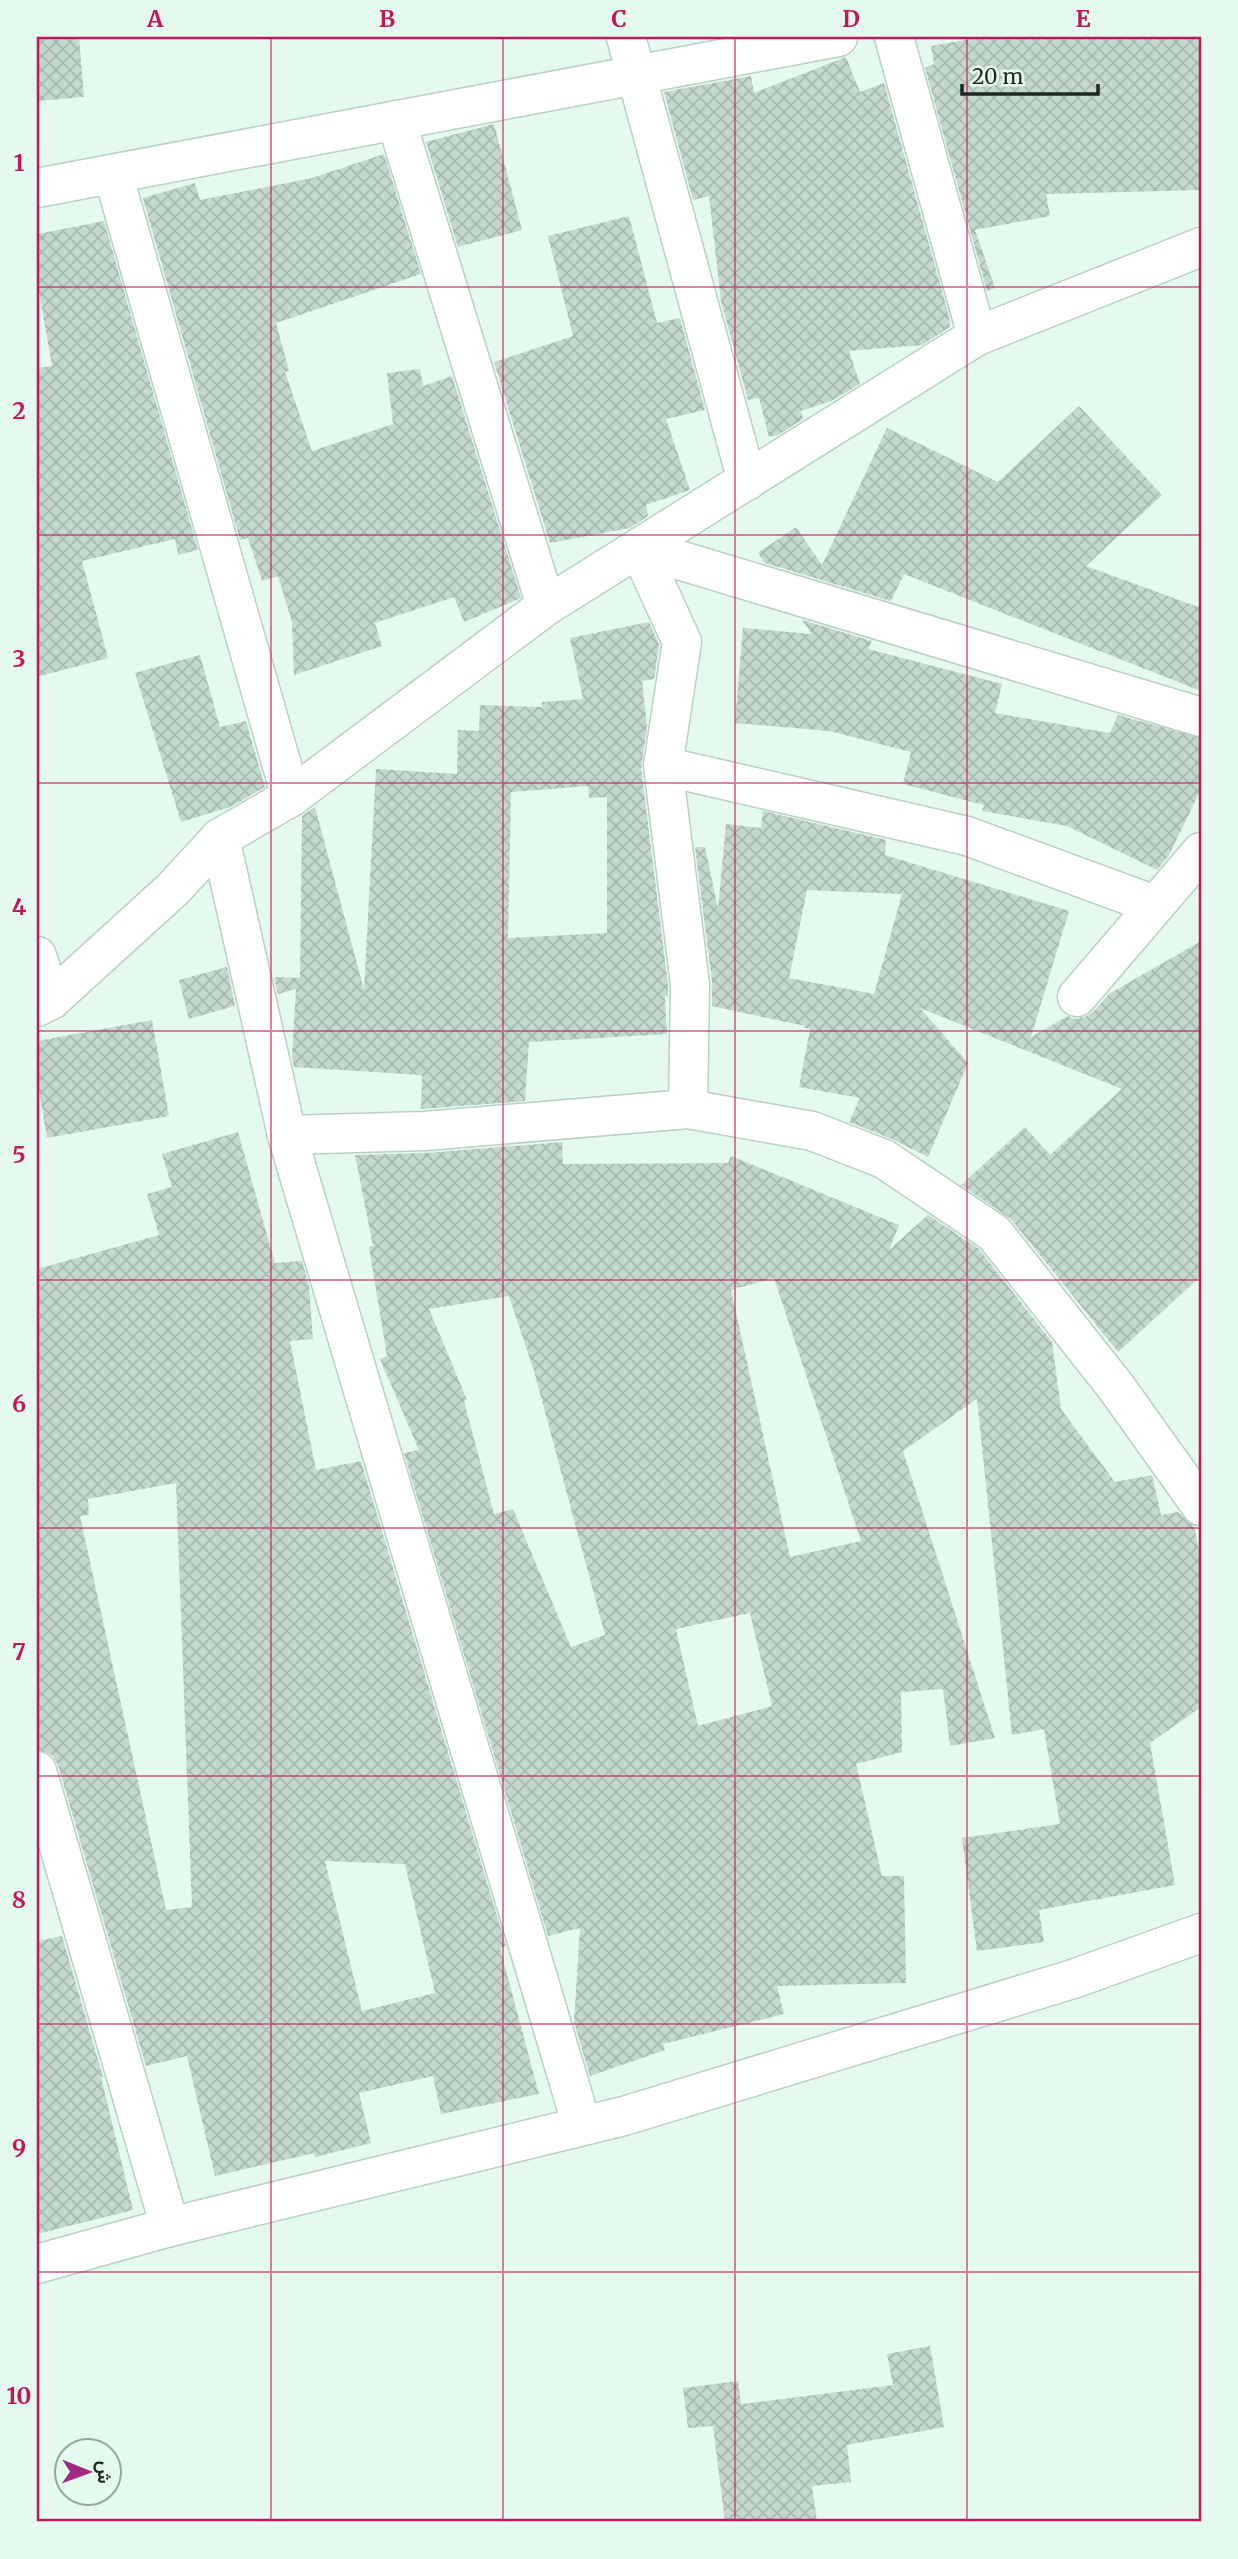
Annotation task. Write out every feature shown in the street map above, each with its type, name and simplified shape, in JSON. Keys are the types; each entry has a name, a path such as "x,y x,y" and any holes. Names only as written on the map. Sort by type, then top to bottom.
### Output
{"street":[{"path":"626,37 747,481"},
{"path":"37,188 838,37"},
{"path":"894,37 977,337"},
{"path":"396,120 546,606"},
{"path":"113,174 292,797"},
{"path":"44,1004 173,889 220,838 292,797 546,606 977,337 1201,247"},
{"path":"639,548 1201,717"},
{"path":"639,548 682,642 663,766 690,984 688,1109"},
{"path":"663,766 967,836 1155,905"},
{"path":"220,838 287,1135 582,2126"},
{"path":"1077,997 1201,852"},
{"path":"37,956 44,1004"},
{"path":"287,1135 425,1131 688,1109 812,1131 884,1158 994,1233 1116,1387 1201,1506"},
{"path":"37,1771 170,2227"},
{"path":"37,2264 170,2227 624,2116 1059,1983 1201,1933"}],"building":[{"path":"37,37 79,37 84,97 37,101"},
{"path":"983,37 1201,37 1201,190 1046,194 1050,216 975,230 995,288 987,291 925,68 934,64 931,46"},
{"path":"846,57 860,92 884,83 950,327 922,345 849,351 860,384 831,401 801,411 803,419 778,435 769,437 759,398 748,400 721,301 709,196 693,200 664,92 751,76 754,93"},
{"path":"494,124 522,230 458,247 426,142"},
{"path":"384,154 421,274 276,323 289,371 285,372 312,451 393,424 387,373 420,369 423,386 452,376 521,598 464,622 454,597 375,623 382,646 294,675 292,622 278,576 262,581 248,538 240,540 143,198 195,183 200,200 312,178"},
{"path":"629,216 657,323 680,318 705,410 666,419 690,490 646,505 648,516 630,528 550,543 494,362 573,336 548,236"},
{"path":"104,221 198,550 178,555 175,539 82,561 108,658 37,677 37,368 52,366 37,280 37,234"},
{"path":"1079,406 1162,495 1086,566 1201,608 1201,691 904,574 891,601 765,563 758,553 796,527 822,565 887,428 998,482"},
{"path":"802,620 872,641 868,649 1002,684 995,713 1110,733 1118,715 1201,738 1201,789 1169,855 1157,870 1067,826 982,811 984,805 903,784 911,752 829,731 735,723 743,628 812,634"},
{"path":"649,622 659,645 654,679 642,681 647,727 641,768 668,985 668,997 665,996 667,1034 529,1042 525,1101 421,1109 422,1075 294,1067 292,1057 296,989 278,994 274,977 300,978 302,816 315,807 364,990 376,769 457,774 458,730 479,731 480,705 542,707 542,702 583,699 570,638","holes":["588,786 589,798 607,797 607,933 508,938 511,792"]},
{"path":"200,655 220,727 246,721 265,787 230,807 181,822 135,673"},
{"path":"763,811 886,840 885,855 1069,911 1031,1037 1068,1016 1074,1019 1085,1017 1109,994 1201,941 1201,1276 1118,1352 1011,1219 961,1185 1025,1127 1050,1155 1122,1089 920,1008 968,1063 928,1157 849,1122 860,1098 799,1087 810,1029 712,1006 712,981 695,847 705,847 718,909 726,824 761,828","holes":["807,890 902,894 874,994 789,978"]},
{"path":"227,967 235,1006 189,1019 179,980"},
{"path":"152,1020 169,1116 47,1138 37,1079 37,1041"},
{"path":"238,1132 275,1263 302,1261 309,1286 313,1339 290,1341 316,1470 361,1461 506,1946 500,1948 539,2094 441,2114 433,2076 359,2093 371,2143 315,2157 314,2153 215,2176 187,2056 146,2066 58,1765 52,1755 37,1749 37,1269 159,1235 147,1194 172,1187 162,1154","holes":["176,1483 192,1907 166,1910 80,1516 89,1515 88,1499","325,1861 405,1864 435,1993 362,2011"]},
{"path":"562,1142 563,1164 728,1163 731,1156 899,1225 889,1250 928,1215 979,1249 1052,1342 1061,1409 1115,1482 1152,1475 1161,1515 1178,1512 1194,1526 1201,1560 1201,1707 1150,1743 1175,1885 1039,1910 1044,1942 977,1951 962,1838 1060,1824 1044,1729 1012,1735 977,1399 903,1451 995,1738 950,1746 943,1689 901,1692 902,1752 856,1764 882,1876 904,1876 906,1983 777,1986 784,2014 663,2044 665,2050 590,2076 574,2022 580,1928 548,1936 404,1453 419,1450 380,1359 387,1356 369,1247 373,1246 355,1155 427,1153","holes":["774,1278 861,1541 790,1557 731,1290","509,1296 534,1371 605,1635 571,1647 513,1509 494,1514 464,1401 467,1400 429,1309","750,1613 772,1706 698,1726 676,1629"]},
{"path":"62,1936 103,2077 133,2210 37,2234 37,1941"},
{"path":"930,2346 944,2427 847,2445 851,2482 812,2486 817,2522 725,2522 713,2426 688,2428 683,2388 738,2381 741,2404 893,2385 887,2354"}]}
